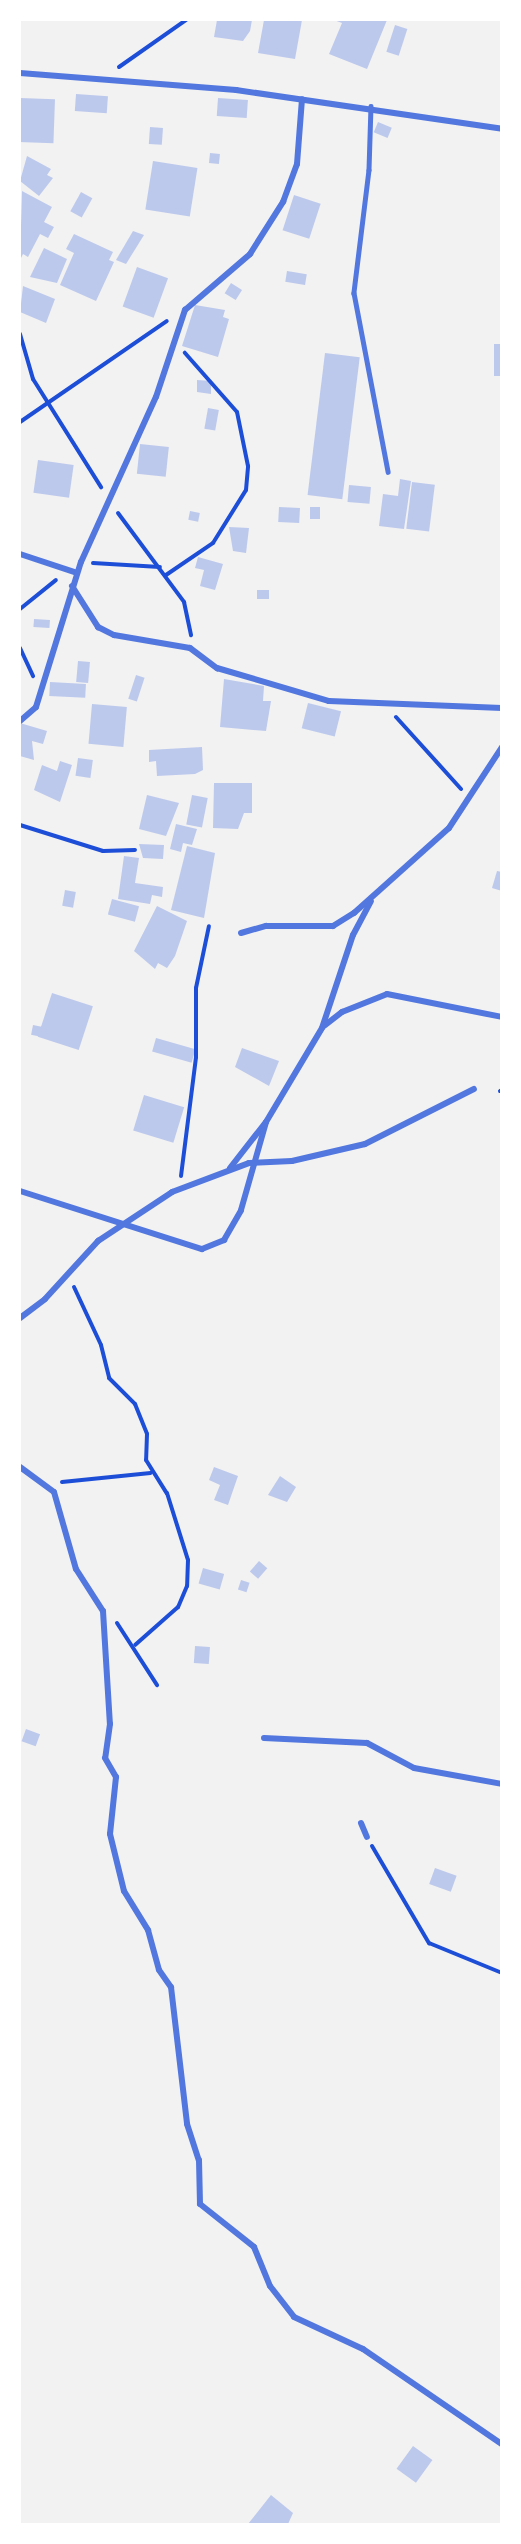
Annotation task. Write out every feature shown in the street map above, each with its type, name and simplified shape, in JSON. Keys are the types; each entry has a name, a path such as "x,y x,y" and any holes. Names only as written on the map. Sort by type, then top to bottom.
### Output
{"street":[{"path":"20,73 371,106 501,129"},
{"path":"20,721 36,707 81,562 106,499 175,344 185,310 250,254 283,202 297,164 302,99"},
{"path":"20,554 77,573"},
{"path":"72,586 98,627 147,643 190,648 217,668 329,701 501,708"},
{"path":"240,933 266,926 333,926 373,896 449,828 501,747"},
{"path":"229,1169 266,1122 322,1028 353,935 373,896"},
{"path":"322,1028 342,1012 387,994 501,1017"},
{"path":"20,1318 68,1271 126,1223 180,1188 229,1169 252,1163 292,1161 365,1144 474,1089"},
{"path":"20,1191 202,1249 225,1240 241,1210 252,1163 266,1122"},
{"path":"20,1467 42,1481 61,1508 70,1555 102,1611 110,1724 105,1758 116,1777 110,1834 124,1891 148,1930 159,1970 171,1988 187,2124 199,2160 200,2204 254,2247 270,2286 294,2317 372,2355 501,2444"},
{"path":"264,1738 367,1743 414,1768 501,1784"},
{"path":"361,1823 367,1837"}],"lane":[{"path":"371,106 369,170 356,255 356,323 388,472"}],"path":[{"path":"102,80 186,20"},
{"path":"20,422 185,310"},
{"path":"20,334 29,372 51,400 106,499 166,574 189,616 190,648"},
{"path":"166,574 213,543 233,517 246,490 248,466 237,412 227,394 175,344"},
{"path":"81,562 161,567"},
{"path":"20,609 58,577"},
{"path":"20,648 42,689"},
{"path":"372,702 402,721 470,798"},
{"path":"20,825 103,851 135,850"},
{"path":"180,1188 196,1057 196,988 209,926"},
{"path":"68,1271 84,1320 101,1345 109,1378 135,1404 147,1434 151,1473 179,1524 188,1560 187,1586 178,1607 135,1645"},
{"path":"42,1481 151,1473"},
{"path":"102,1611 135,1645 157,1685"},
{"path":"367,1837 429,1943 501,1973"}],"building":[{"path":"217,20 252,20 250,31 243,41 214,37"},
{"path":"264,20 302,20 295,59 258,53"},
{"path":"334,20 387,20 367,69 329,54 342,23"},
{"path":"395,25 407,29 399,56 386,52"},
{"path":"76,94 108,96 107,113 75,111"},
{"path":"20,98 55,99 53,143 20,142"},
{"path":"218,98 248,100 247,118 217,116"},
{"path":"378,122 392,128 388,138 374,132"},
{"path":"150,127 163,128 162,145 149,144"},
{"path":"210,153 220,154 219,164 209,163"},
{"path":"27,156 51,169 47,175 53,178 39,196 20,181"},
{"path":"153,161 197,168 190,216 145,209"},
{"path":"22,191 52,207 44,222 54,227 48,238 40,234 28,257 23,254 20,260"},
{"path":"81,192 92,198 82,218 70,211"},
{"path":"294,195 321,204 309,239 283,230"},
{"path":"133,231 144,235 126,264 116,260"},
{"path":"74,234 113,252 109,260 114,262 96,301 60,285 74,253 66,249"},
{"path":"44,248 67,259 57,283 30,277"},
{"path":"137,267 168,278 154,318 123,306"},
{"path":"287,271 307,274 305,285 285,282"},
{"path":"231,283 242,290 236,300 225,293"},
{"path":"23,286 55,299 46,323 20,312"},
{"path":"195,305 225,310 223,317 229,319 218,357 182,346"},
{"path":"494,344 502,344 502,376 494,376"},
{"path":"325,353 360,357 342,499 308,495"},
{"path":"197,380 211,381 211,394 197,392"},
{"path":"208,408 219,410 215,431 204,429"},
{"path":"140,444 169,447 166,477 137,474"},
{"path":"38,460 74,465 69,498 33,493"},
{"path":"400,479 411,481 404,529 379,526 383,494 398,496"},
{"path":"412,482 435,485 429,531 406,529"},
{"path":"349,485 371,487 369,504 348,502"},
{"path":"279,507 300,508 299,523 278,522"},
{"path":"310,507 320,507 320,519 310,519"},
{"path":"190,511 200,513 198,522 188,520"},
{"path":"229,527 249,528 246,553 233,551"},
{"path":"198,557 223,564 215,590 200,586 204,570 195,568"},
{"path":"257,590 269,590 269,599 257,599"},
{"path":"34,619 50,620 49,628 33,627"},
{"path":"78,661 90,662 88,683 76,682"},
{"path":"136,675 145,678 137,702 128,699"},
{"path":"224,679 264,686 263,701 271,701 266,731 220,727"},
{"path":"50,682 86,684 85,698 49,696"},
{"path":"308,703 341,711 335,736 302,728"},
{"path":"92,704 127,707 123,747 89,744"},
{"path":"20,723 47,731 43,744 32,741 34,760 20,756"},
{"path":"202,747 203,770 195,774 157,776 156,761 149,762 149,750"},
{"path":"78,758 93,760 90,778 75,776"},
{"path":"60,761 72,765 60,802 34,790 42,765 57,771"},
{"path":"214,783 252,783 252,813 244,813 238,829 213,828"},
{"path":"147,795 179,803 166,836 139,829"},
{"path":"192,795 208,798 202,828 186,824"},
{"path":"176,824 197,829 192,845 183,843 181,852 170,849"},
{"path":"139,844 164,845 163,859 143,858"},
{"path":"187,846 215,853 204,918 171,910"},
{"path":"124,856 139,858 135,883 163,887 162,897 152,895 150,904 118,899"},
{"path":"497,871 502,872 502,891 492,888"},
{"path":"65,890 76,892 73,908 62,906"},
{"path":"112,899 139,906 135,922 108,914"},
{"path":"157,906 187,921 175,956 167,968 158,963 155,969 134,951"},
{"path":"52,993 93,1006 79,1050 38,1037"},
{"path":"33,1025 43,1027 41,1037 31,1035"},
{"path":"156,1038 195,1049 192,1063 152,1051"},
{"path":"242,1048 279,1061 269,1086 235,1067"},
{"path":"144,1095 184,1107 173,1143 133,1130"},
{"path":"214,1467 238,1476 228,1505 214,1500 220,1485 209,1480"},
{"path":"280,1476 296,1487 287,1502 268,1495"},
{"path":"259,1561 267,1568 258,1579 250,1572"},
{"path":"203,1568 224,1574 220,1589 199,1583"},
{"path":"241,1580 250,1583 246,1592 238,1590"},
{"path":"195,1646 210,1647 209,1664 194,1663"},
{"path":"26,1729 40,1734 36,1746 22,1741"},
{"path":"435,1868 457,1876 451,1892 429,1884"},
{"path":"413,2446 432,2460 416,2483 397,2469"},
{"path":"271,2495 293,2513 288,2524 248,2524"}]}
